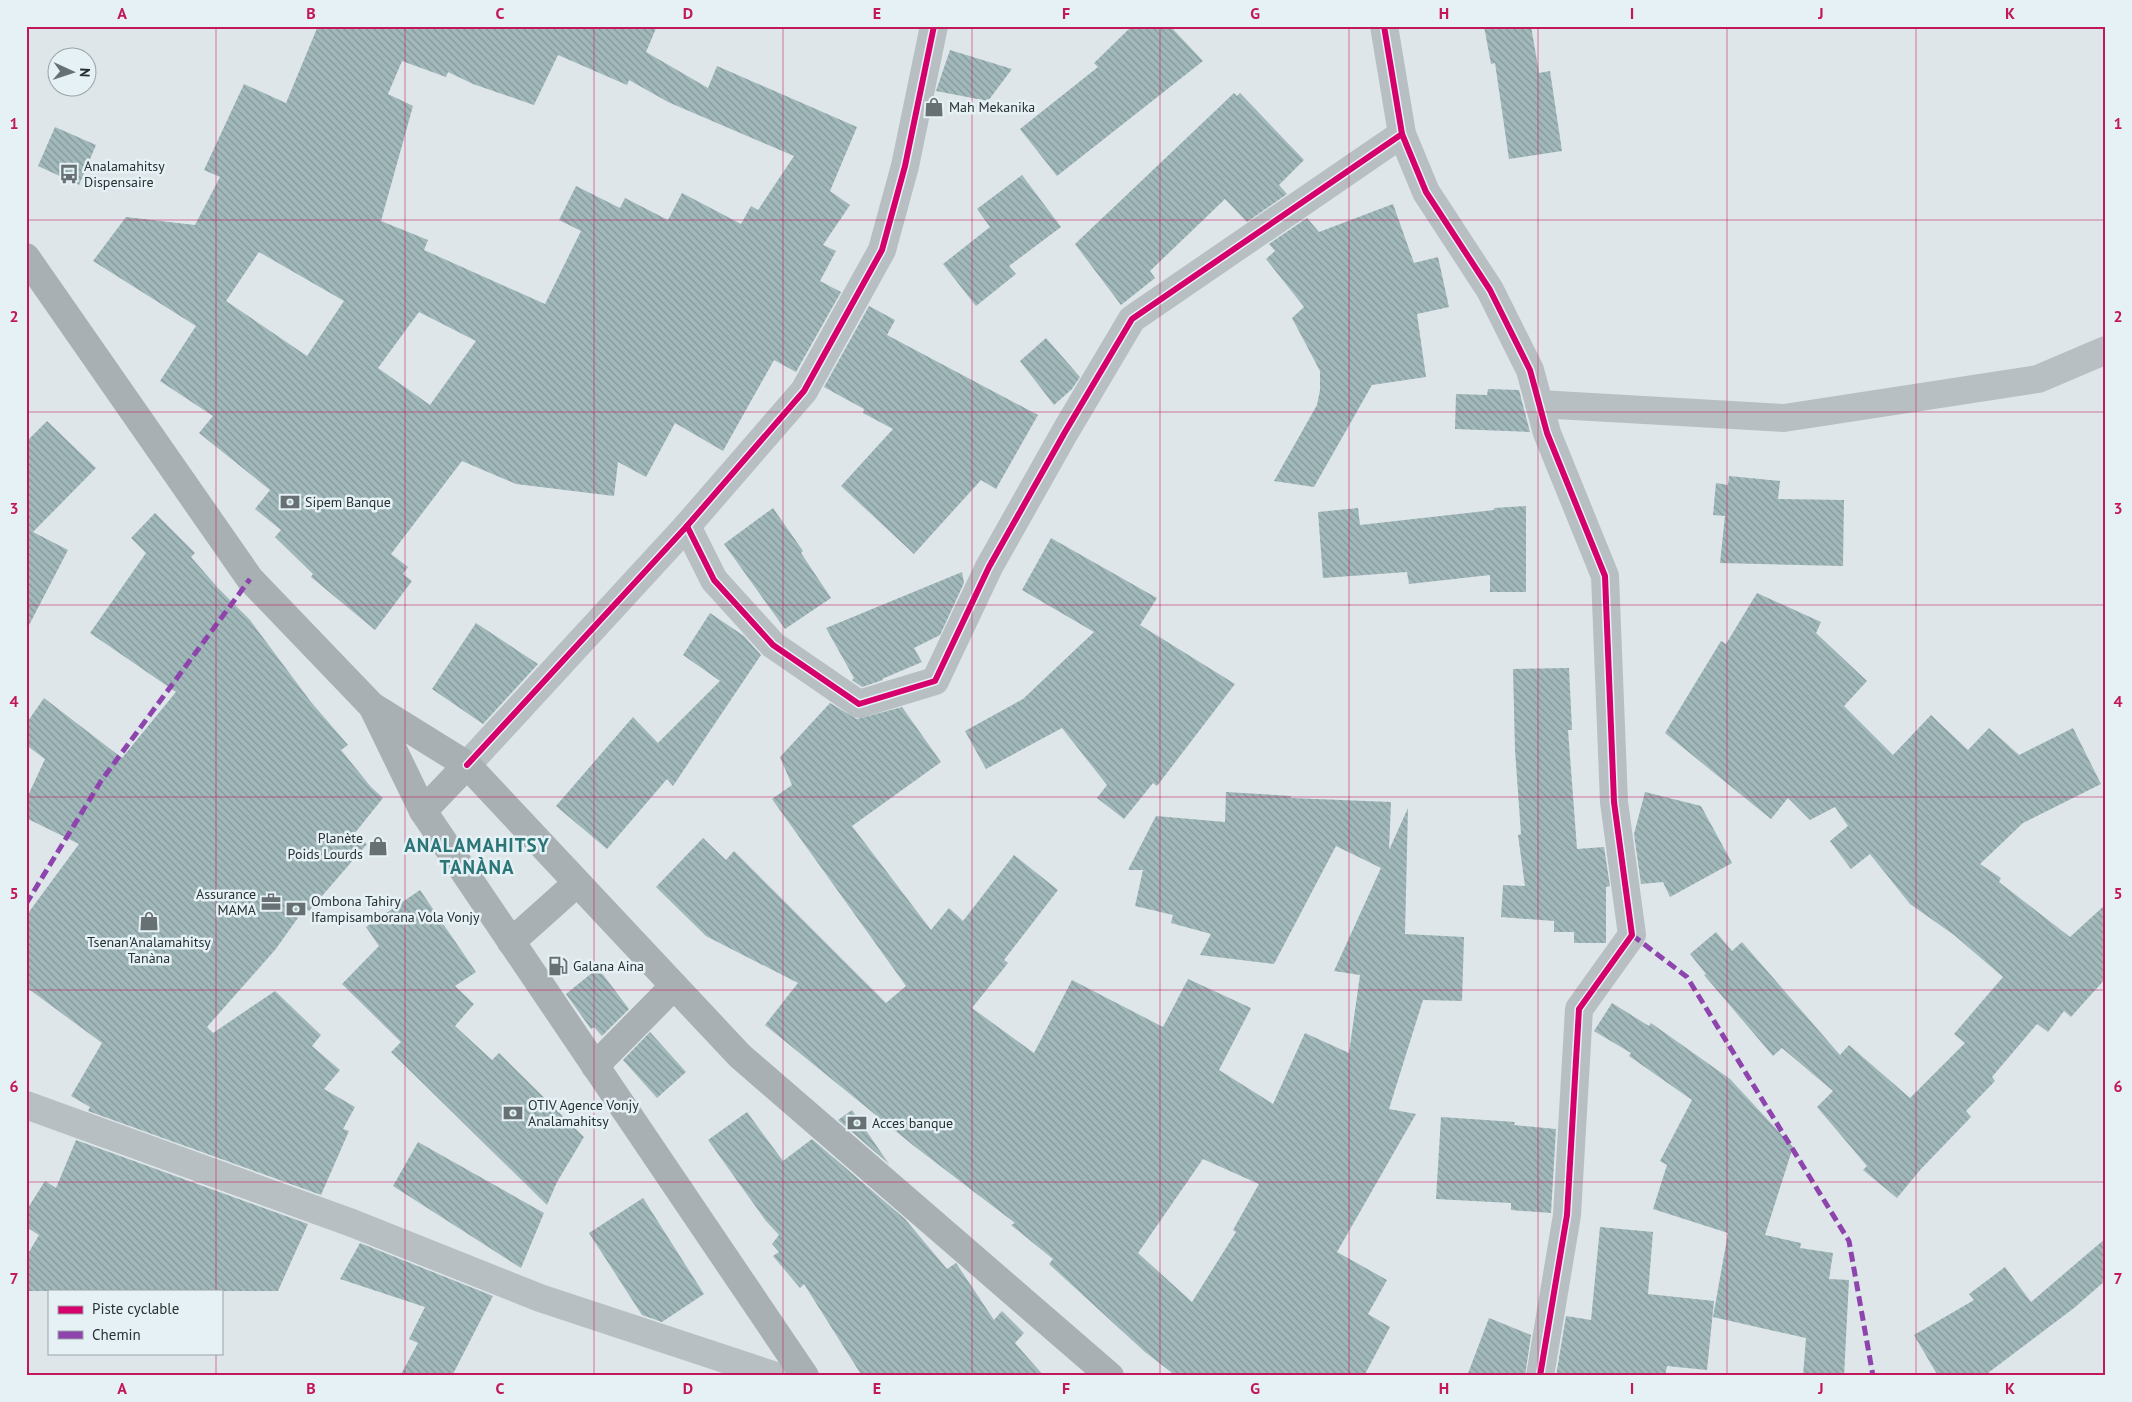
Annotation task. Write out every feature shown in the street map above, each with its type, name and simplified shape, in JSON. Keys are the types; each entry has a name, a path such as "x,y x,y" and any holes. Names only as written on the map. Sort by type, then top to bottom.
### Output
{"main road":[{"path":"26,257 250,579 372,706 467,765 740,1056 1110,1376"},
{"path":"372,706 422,811 805,1376"},
{"path":"422,811 467,765"},
{"path":"511,942 577,883"},
{"path":"595,1066 674,986"}],"street":[{"path":"467,765 686,526 804,391 882,250 905,166 934,26"},
{"path":"1384,26 1402,134 1426,192 1490,290 1530,370 1547,433 1605,576 1614,802 1632,935 1579,1010 1567,1215 1540,1376"},
{"path":"686,526 714,580 773,645 859,704 935,681 989,567 1065,432 1132,319 1402,134"},
{"path":"1540,404 1784,418 2038,379 2106,350"},
{"path":"26,1105 352,1223 540,1298 776,1376"}],"building":[{"path":"318,26 657,26 646,52 708,88 717,66 857,127 830,191 850,205 823,245 836,251 820,281 841,292 796,372 774,360 723,451 675,423 646,477 618,462 614,496 516,484 462,461 391,554 408,567 403,574 412,581 375,630 311,577 313,574 275,537 281,530 255,509 270,490 199,433 213,416 160,381 196,326 93,261 126,217 195,225 220,177 204,170 244,84 286,103","holes":["558,55 627,85 629,80 668,102 794,156 758,210 751,206 741,224 682,193 668,220 625,198 620,208 576,186 559,220 581,231 545,304 424,250 428,240 381,221 413,106 388,94 402,61 446,77 448,72 473,84 534,105","259,252 344,301 307,356 226,301","419,312 476,341 430,405 378,368"]},
{"path":"1132,26 1170,26 1203,61 1057,176 1020,129 1098,67 1094,63"},
{"path":"1484,26 1531,26 1539,73 1550,71 1562,151 1509,159 1495,63 1491,64"},
{"path":"950,50 1012,69 988,101 936,91"},
{"path":"1234,93 1237,96 1240,93 1304,160 1279,185 1287,194 1247,222 1225,199 1150,271 1155,278 1121,305 1075,244"},
{"path":"55,127 96,145 79,185 38,166"},
{"path":"1022,175 1061,227 1009,266 1016,274 976,306 943,264 990,227 977,209"},
{"path":"1393,204 1414,263 1438,257 1449,307 1417,314 1426,377 1372,385 1314,487 1274,481 1317,405 1320,390 1320,371 1292,318 1304,307 1266,259 1275,251 1269,244 1307,218 1319,232"},
{"path":"869,306 895,320 887,335 1038,415 996,489 981,480 914,554 841,486 893,429 863,413 864,409 824,387"},
{"path":"1046,338 1080,377 1072,389 1054,405 1020,361"},
{"path":"1488,389 1519,390 1530,432 1455,429 1456,394 1487,395"},
{"path":"47,421 96,468 33,532 68,550 26,631 26,442"},
{"path":"1729,476 1780,481 1778,499 1844,500 1843,566 1720,563 1725,516 1713,515 1716,483 1728,485"},
{"path":"1526,506 1526,592 1490,592 1490,575 1409,584 1407,572 1323,578 1318,512 1358,508 1360,525 1494,510 1494,508"},
{"path":"773,508 803,551 801,553 831,598 785,629 724,544"},
{"path":"155,513 195,553 191,557 250,620 311,702 348,745 341,750 371,787 383,798 354,834 367,844 309,911 305,908 275,950 207,1027 213,1033 275,991 321,1035 312,1046 340,1070 324,1089 355,1107 343,1129 349,1131 321,1195 88,1111 90,1107 71,1096 102,1043 26,987 26,916 79,844 26,818 26,800 45,759 26,745 26,724 44,698 122,758 176,692 90,633 146,553 131,538"},
{"path":"1051,538 1157,598 1140,625 1235,684 1157,786 1153,783 1124,819 1097,798 1107,785 1062,728 986,769 965,731 1023,699 1094,632 1022,590"},
{"path":"962,572 964,583 940,635 914,648 922,662 883,680 862,687 852,680 854,678 826,628"},
{"path":"1757,593 1821,622 1816,633 1867,681 1844,706 1893,755 1931,715 1968,750 1989,728 2019,755 2073,728 2101,784 2023,823 1980,864 2001,878 1999,882 2070,937 2106,904 2106,978 2071,1017 2064,1011 2048,1032 2037,1024 1992,1077 1995,1081 1966,1111 1971,1117 1921,1169 1897,1198 1863,1170 1867,1166 1817,1107 1833,1091 1782,1048 1773,1056 1704,975 1706,974 1690,954 1716,932 1732,951 1742,942 1840,1055 1849,1045 1910,1098 1965,1043 1954,1034 2003,977 1954,935 1910,904 1870,854 1851,869 1830,841 1848,826 1835,807 1810,820 1788,798 1771,819 1665,733 1721,641 1726,644"},
{"path":"710,613 744,636 761,655 673,786 667,779 607,849 556,806 633,717 658,743 720,681 683,655"},
{"path":"476,623 538,664 483,724 432,689"},
{"path":"1569,668 1572,730 1568,730 1577,849 1604,847 1610,886 1606,887 1606,943 1574,943 1574,932 1554,932 1554,921 1501,917 1503,885 1525,886 1518,835 1521,834 1515,750 1513,669"},
{"path":"830,703 857,719 902,707 941,762 852,826 931,930 949,908 963,921 1014,855 1058,890 1004,960 1008,963 972,1008 1034,1053 1072,980 1163,1027 1188,979 1251,1008 1219,1070 1273,1104 1305,1033 1349,1053 1360,975 1334,971 1381,868 1336,846 1274,964 1200,955 1211,934 1171,923 1173,915 1135,906 1143,870 1128,870 1156,816 1225,822 1226,792 1291,796 1291,798 1391,802 1389,850 1408,808 1405,934 1464,937 1462,1001 1423,1000 1389,1109 1416,1114 1337,1252 1387,1280 1368,1314 1390,1327 1364,1376 1176,1376 1145,1352 1049,1264 1053,1259 1011,1225 1015,1223 914,1146 765,1025 798,983 706,936 656,887 703,838 726,860 734,851 886,1003 906,986 772,799 792,785 780,757","holes":["1203,1159 1259,1184 1233,1230 1236,1232 1192,1302 1138,1253"]},
{"path":"1645,792 1701,806 1732,863 1670,897 1663,882 1641,884 1634,834"},
{"path":"420,890 476,972 455,986 474,1004 455,1026 492,1060 499,1053 584,1137 557,1182 547,1205 391,1052 401,1042 342,984 379,946 366,927"},
{"path":"598,968 629,1009 602,1036 594,1027 591,1029 566,994"},
{"path":"1612,1003 1649,1026 1651,1023 1730,1079 1793,1147 1765,1235 1801,1243 1800,1248 1833,1253 1829,1279 1849,1280 1844,1376 1803,1376 1806,1338 1713,1317 1728,1233 1653,1209 1667,1165 1660,1161 1692,1100 1629,1056 1631,1053 1594,1031"},
{"path":"650,1032 686,1072 657,1098 623,1060"},
{"path":"852,1110 889,1164 838,1120"},
{"path":"747,1112 783,1161 812,1139 905,1219 947,1269 956,1263 994,1320 1002,1311 1024,1333 1015,1343 1044,1376 862,1376 804,1284 800,1288 773,1256 779,1252 772,1244 779,1235 766,1221 708,1140"},
{"path":"1441,1117 1515,1122 1514,1125 1556,1129 1551,1213 1511,1210 1511,1203 1436,1199"},
{"path":"76,1140 308,1224 278,1291 26,1291 26,1257 39,1235 26,1227 26,1211 45,1181 56,1188"},
{"path":"418,1142 544,1213 521,1268 393,1186"},
{"path":"643,1198 704,1294 662,1322 642,1315 589,1233"},
{"path":"1600,1227 1653,1232 1648,1294 1714,1301 1707,1370 1667,1366 1665,1376 1556,1376 1566,1316 1591,1320"},
{"path":"2106,1238 2106,1280 2074,1308 1984,1376 1938,1376 1914,1335 1974,1300 1969,1294 2005,1267 2031,1302"},
{"path":"360,1243 493,1296 452,1376 400,1376 418,1343 409,1339 425,1307 340,1279"},
{"path":"1489,1318 1531,1335 1525,1376 1467,1376"}],"marked path":[{"path":"26,904 101,781 250,579"},
{"path":"1632,935 1687,977 1849,1241 1873,1376"}],"cycle path":[{"path":"467,765 687,526 804,391 882,250 905,166 934,26"},
{"path":"687,526 714,580 773,645 859,704 935,681 989,567 1065,432 1132,319 1402,134 1384,26"},
{"path":"1402,134 1426,192 1490,290 1530,370 1547,433 1605,576 1614,802 1632,935 1579,1009 1567,1215 1540,1376"}],"place":[{"name":"Mah Mekanika","path":"934,107"},
{"name":"Analamahitsy Dispensaire","path":"69,174"},
{"name":"Sipem Banque","path":"290,502"},
{"name":"Planète Poids Lourds","path":"378,846"},
{"name":"Assurance MAMA","path":"271,902"},
{"name":"Ombona Tahiry Ifampisamborana Vola Vonjy","path":"296,909"},
{"name":"Tsenan'Analamahitsy Tanàna","path":"149,921"},
{"name":"Galana Aina","path":"558,966"},
{"name":"OTIV Agence Vonjy Analamahitsy","path":"513,1113"},
{"name":"Acces banque","path":"857,1123"}],"district":[{"name":"ANALAMAHITSY TANÀNA","path":"477,856"}]}
